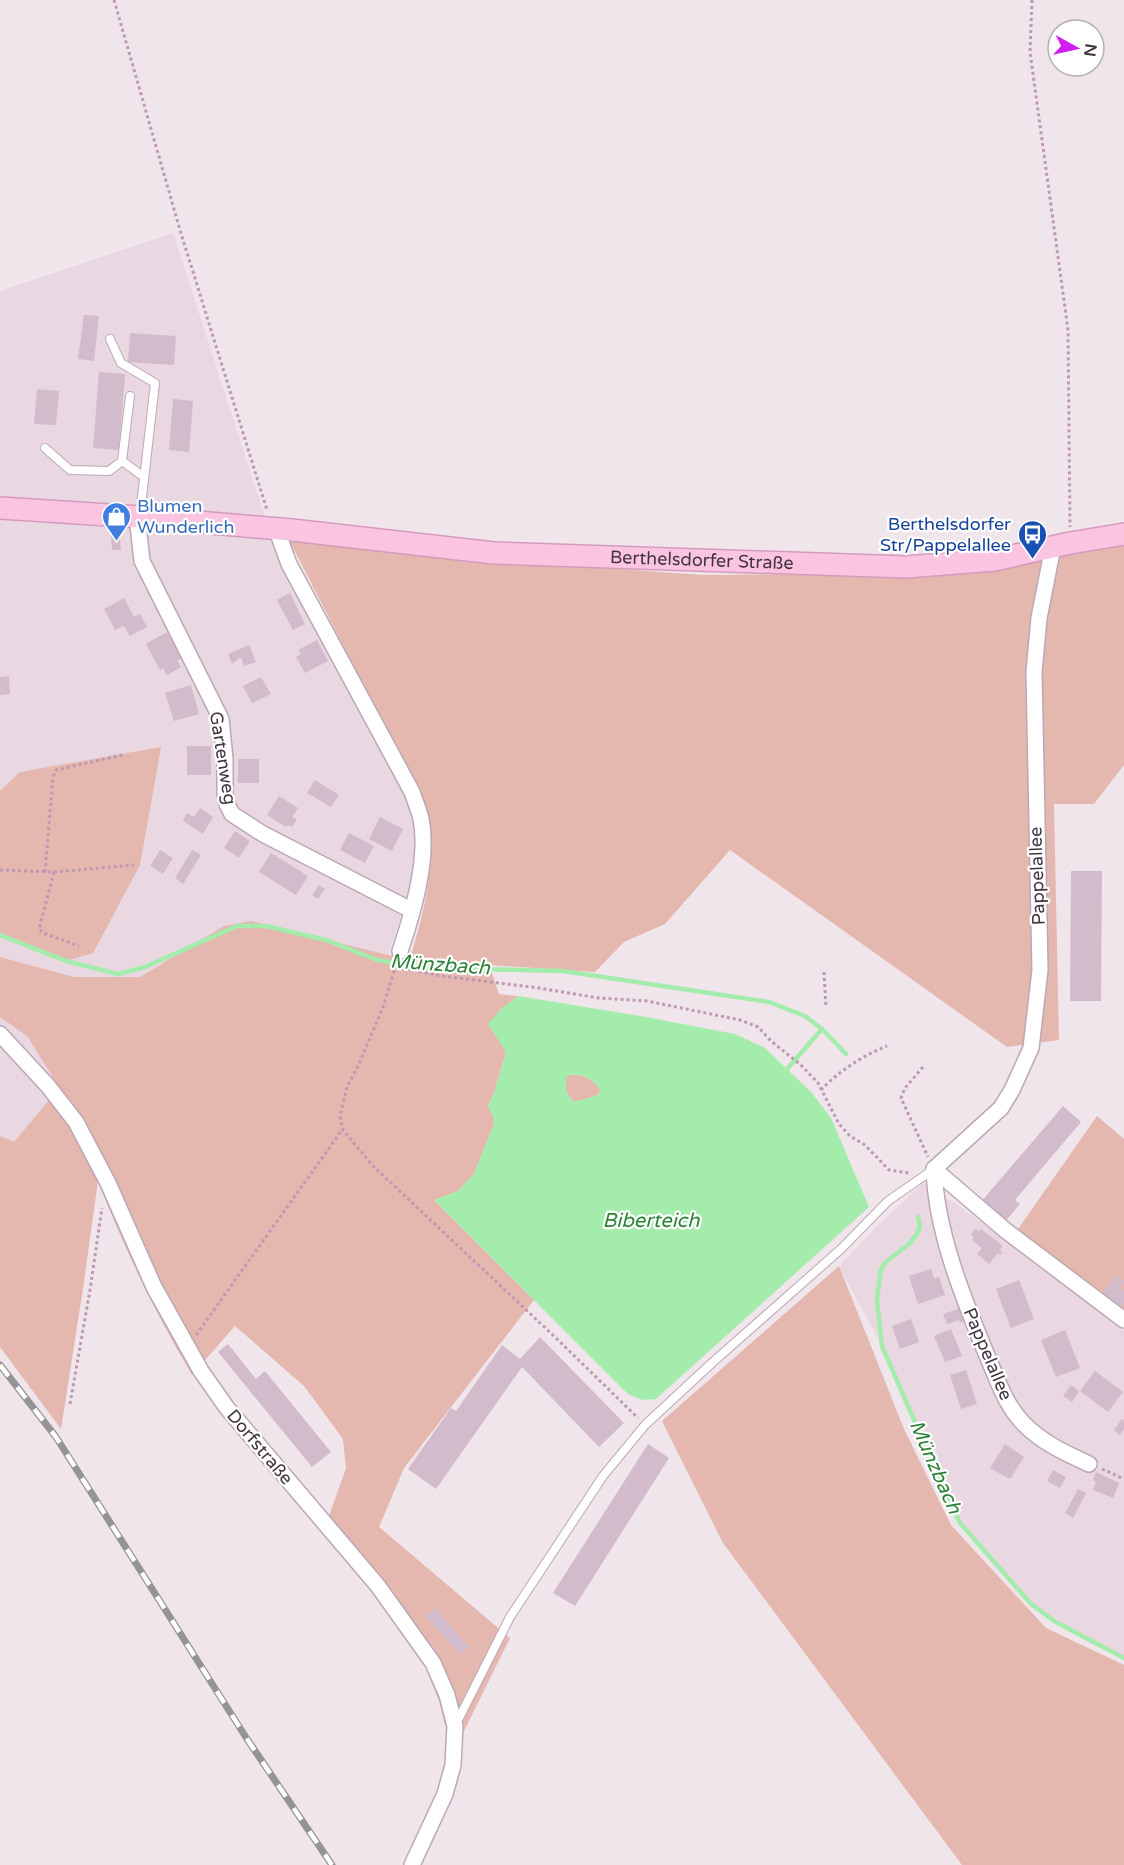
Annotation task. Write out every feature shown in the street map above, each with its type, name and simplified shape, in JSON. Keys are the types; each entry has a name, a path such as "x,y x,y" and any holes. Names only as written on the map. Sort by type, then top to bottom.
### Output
{"street":[{"name":"Berthelsdorfer Straße","path":"0,508 276,528 494,553 906,567 994,560 1124,534"},
{"name":"Gartenweg","path":"138,517 142,561 221,719 225,759 225,793 232,814 263,834 411,910"},
{"path":"276,528 289,564 412,792 421,819 423,849 420,881 400,951"},
{"name":"Pappelallee","path":"1061,545 1039,618 1034,672 1040,970 1031,1048 1001,1108 928,1172 950,1256 969,1314 1005,1399 1023,1423 1051,1446 1089,1464"},
{"name":"Dorfstraße","path":"0,1034 48,1086 76,1122 108,1184 149,1278 187,1348 227,1408 378,1586 434,1663 447,1695 455,1726 453,1765 445,1794 412,1865"},
{"path":"928,1172 1124,1320"}],"lane":[{"path":"110,339 121,363 155,383 138,517"},
{"path":"45,448 70,470 109,471 122,461 130,396"},
{"path":"122,461 144,477"},
{"path":"455,1726 510,1617 603,1476 645,1425 841,1250 888,1201 928,1172"}],"path":[{"path":"114,0 180,230 269,516 276,528"},
{"path":"1032,0 1030,52 1068,330 1061,545"},
{"path":"45,872 53,777 56,770 123,755"},
{"path":"0,870 54,872 134,865"},
{"path":"54,872 39,929 43,933 79,946"},
{"path":"645,1425 555,1336 373,1166 343,1130 340,1116 347,1087 382,1006 395,967 442,976 599,998 647,1001 740,1020 759,1027 771,1041 819,1083 839,1124 889,1170 928,1172 902,1098 905,1088 922,1067"},
{"path":"824,972 826,1007"},
{"path":"821,1090 831,1079 873,1052 887,1046"},
{"path":"187,1348 343,1130"},
{"path":"70,1404 104,1192 108,1184"},
{"path":"1089,1464 1124,1479"}],"shaded area":[{"path":"173,233 266,520 408,793 415,819 419,850 414,879 388,955 251,921 224,926 140,977 74,977 0,957 0,291"},
{"path":"288,538 516,562 703,575 968,573 1124,545 1124,765 1094,804 1054,804 1059,1040 1007,1047 730,850 665,924 624,942 595,972 489,965 499,994 518,996 500,1010 506,1052 488,1106 494,1116 494,1124 474,1174 458,1191 434,1200 534,1300 404,1468 379,1527 510,1638 462,1735 445,1725 439,1701 425,1666 371,1589 320,1527 329,1516 346,1468 343,1439 304,1386 235,1326 192,1375 141,1280 98,1181 61,1429 0,1347 0,1136 14,1142 49,1100 52,1076 27,1036 0,1017 0,957 74,977 140,977 224,926 251,921 388,955 410,958 420,924 430,871 430,835 424,804"},
{"path":"161,747 140,865 93,953 66,961 0,935 0,791 20,772"},
{"path":"0,1017 27,1036 52,1076 49,1100 14,1143 0,1136"},
{"path":"569,1075 579,1075 590,1079 600,1089 599,1094 573,1101 566,1092 566,1078"},
{"path":"1097,1116 1124,1139 1124,1315 1016,1232"},
{"path":"924,1182 999,1234 1124,1331 1124,1658 1054,1621 1031,1604 960,1523 882,1346 839,1266"},
{"path":"839,1266 904,1429 951,1525 1046,1628 1124,1665 1124,1865 962,1865 723,1543 662,1421"}],"water":[{"name":"Biberteich","path":"518,996 735,1034 765,1048 811,1092 831,1118 869,1207 656,1399 642,1400 628,1394 434,1200 458,1191 474,1174 494,1124 488,1106 506,1052 488,1024 500,1010","holes":["574,1075 590,1079 600,1089 599,1094 573,1101 566,1092 566,1078"]}],"building":[{"path":"84,315 99,316 94,361 78,359"},
{"path":"130,333 176,336 174,365 128,362"},
{"path":"99,372 125,374 119,450 93,448"},
{"path":"37,389 59,391 56,425 34,424"},
{"path":"173,399 193,401 189,452 169,450"},
{"name":"Blumen Wunderlich","path":"119,533 121,550 112,550 111,534"},
{"path":"290,593 305,624 293,630 277,600"},
{"path":"124,598 134,617 140,614 147,627 130,636 124,626 115,630 104,609"},
{"path":"167,632 181,658 177,661 181,667 167,675 163,668 160,670 146,644"},
{"path":"317,640 328,661 305,673 296,657 301,654 298,650"},
{"path":"249,645 256,662 244,666 241,657 232,664 228,654"},
{"path":"9,676 10,694 0,695 0,677"},
{"path":"261,677 271,694 252,703 243,686"},
{"path":"191,685 199,714 174,721 165,693"},
{"path":"187,746 211,746 211,775 187,775"},
{"path":"238,759 259,759 259,783 238,783"},
{"path":"315,780 339,795 331,807 307,793"},
{"path":"279,796 298,808 292,817 297,819 292,827 288,825 286,827 267,815"},
{"path":"200,808 213,817 203,834 183,821 187,813 194,817"},
{"path":"380,817 403,829 392,851 369,839"},
{"path":"235,831 250,841 239,858 224,848"},
{"path":"349,833 374,846 365,863 340,850"},
{"path":"160,850 173,858 163,874 150,866"},
{"path":"192,850 201,855 183,884 175,878"},
{"path":"271,853 308,876 296,895 259,872"},
{"path":"1071,871 1102,871 1101,1001 1070,1001"},
{"path":"319,885 325,889 318,899 312,895"},
{"path":"1063,1106 1081,1122 1015,1200 1020,1204 1004,1223 980,1203"},
{"path":"975,1229 979,1231 981,1229 1003,1246 1000,1255 998,1253 989,1264 977,1254 982,1248 972,1240 974,1238 971,1234"},
{"path":"931,1269 934,1278 939,1277 945,1295 918,1304 909,1276"},
{"path":"1117,1275 1124,1281 1121,1288 1124,1291 1124,1304 1121,1308 1102,1294"},
{"path":"1019,1280 1034,1319 1011,1328 996,1289"},
{"path":"964,1307 968,1319 960,1323 959,1320 947,1324 943,1314"},
{"path":"911,1319 919,1342 900,1349 892,1326"},
{"path":"951,1329 962,1356 945,1362 934,1336"},
{"path":"1065,1330 1080,1368 1056,1377 1041,1340"},
{"path":"540,1337 624,1423 599,1447 522,1367 436,1489 408,1469 451,1408 456,1411 502,1345 520,1359"},
{"path":"228,1344 256,1379 265,1371 331,1452 312,1467 218,1352"},
{"path":"966,1370 977,1404 961,1409 950,1375"},
{"path":"1095,1371 1123,1392 1108,1412 1080,1391"},
{"path":"1071,1385 1079,1391 1072,1402 1063,1396"},
{"path":"1122,1419 1124,1429 1120,1435 1114,1430"},
{"path":"648,1444 669,1458 575,1606 553,1593"},
{"path":"1005,1444 1024,1457 1010,1479 990,1468"},
{"path":"1053,1470 1066,1477 1060,1488 1047,1481"},
{"path":"1096,1472 1119,1483 1113,1498 1093,1490"},
{"path":"1078,1489 1086,1493 1073,1518 1065,1513"},
{"path":"435,1608 469,1647 460,1655 426,1617"}],"waterway":[{"name":"Münzbach","path":"0,935 66,961 118,974 145,967 237,926 266,926 326,940 377,960 427,968 563,971 769,1002 805,1016 822,1029 846,1054"},
{"path":"788,1068 822,1029"},
{"name":"Münzbach","path":"918,1217 920,1227 917,1234 881,1269 877,1300 882,1346 960,1523 1031,1604 1054,1621 1124,1658"}],"railway":[{"path":"0,1365 56,1437 247,1739 332,1865"}],"place":[{"name":"Blumen Wunderlich","path":"116,542"},
{"name":"Berthelsdorfer Str/Pappelallee","path":"1032,560"}]}
